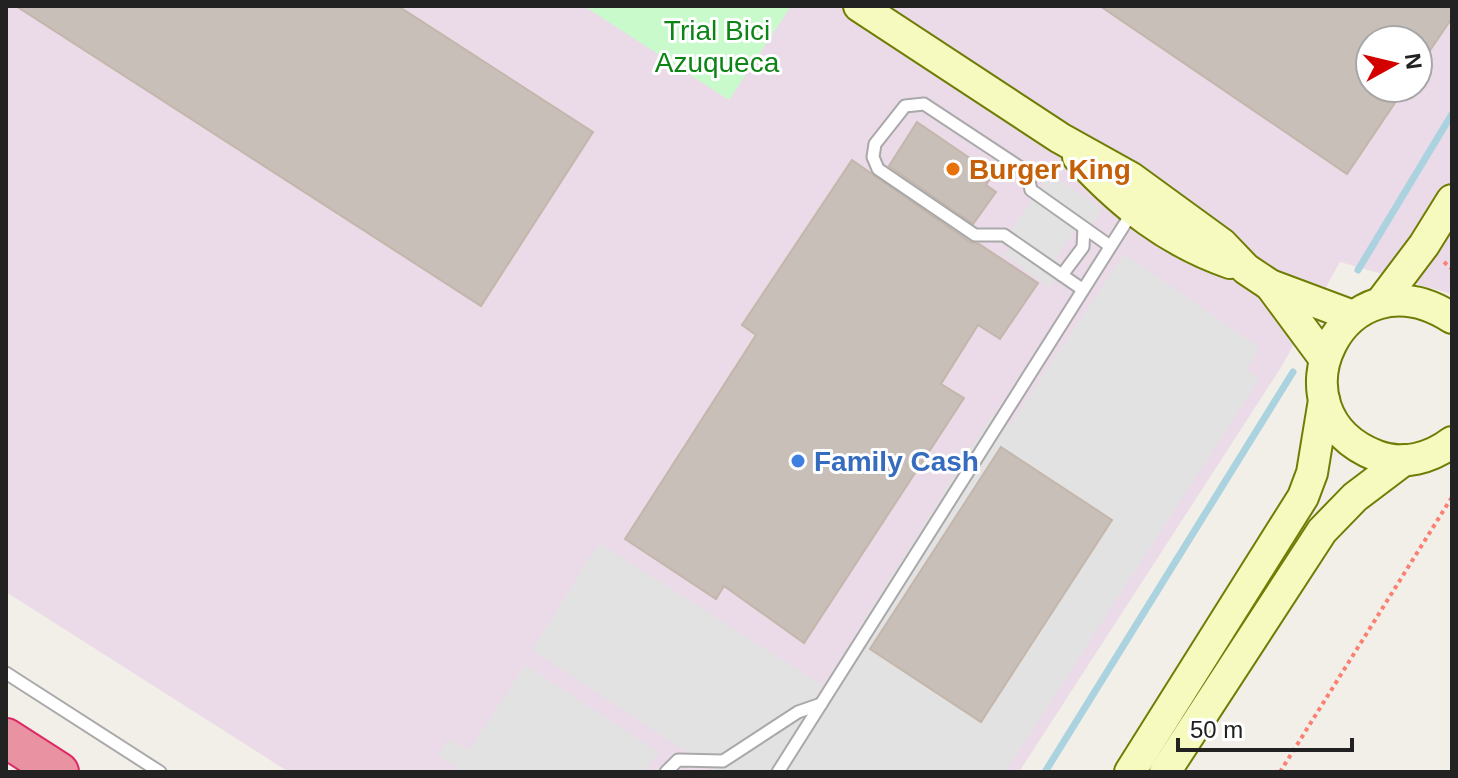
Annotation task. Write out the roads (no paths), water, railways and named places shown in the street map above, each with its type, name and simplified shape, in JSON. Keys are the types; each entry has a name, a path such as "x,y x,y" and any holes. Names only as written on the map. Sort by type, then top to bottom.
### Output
{"highway":[{"path":"6,738 59,772"}],"main road":[{"path":"859,6 1060,138 1130,177 1222,244 1258,277 1324,358"},
{"path":"1060,138 1115,198 1199,252 1353,316"},
{"path":"1381,302 1410,265 1452,200"},
{"path":"1134,210 1144,202 1198,240 1222,244"},
{"path":"1130,772 1303,497 1312,473 1324,400 1324,358 1338,330 1353,316 1381,302 1407,300 1434,306 1452,318"},
{"path":"1324,400 1332,420 1354,444 1382,458 1404,460 1423,457 1452,442"},
{"path":"1165,772 1322,531 1355,497 1404,460"}],"lane":[{"path":"1082,289 1004,235 975,235 916,196 878,169 873,157 875,144 905,106 924,104 1027,172 1031,190 1110,246"},
{"path":"778,772 1134,210"},
{"path":"1062,275 1083,247 1084,228"},
{"path":"6,673 160,772"},
{"path":"666,772 678,760 723,761 798,712 821,704"}],"waterway":[{"path":"1358,270 1452,114"},
{"path":"1045,772 1293,372"}],"place":[{"name":"Burger King","path":"953,169"},
{"name":"Family Cash","path":"798,461"}],"park label":[{"name":"Trial Bici Azuqueca","path":"717,46"}]}
